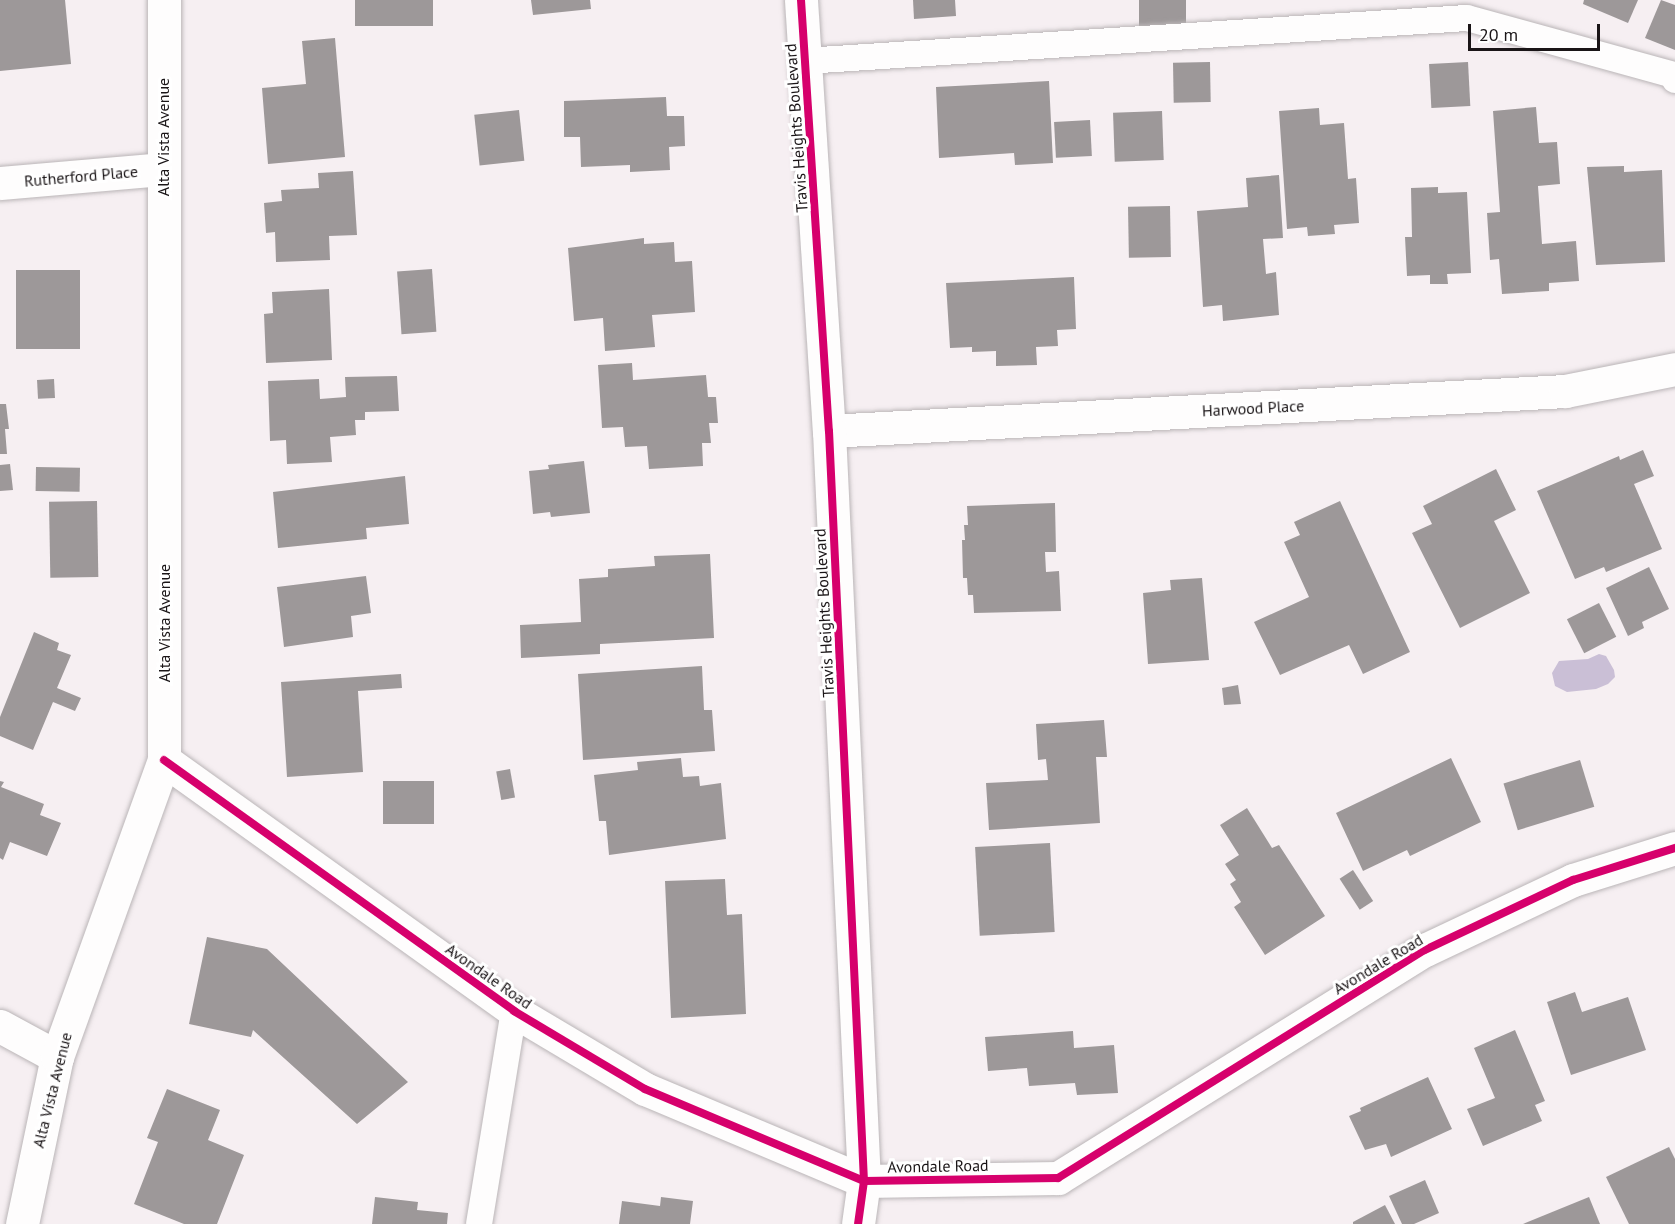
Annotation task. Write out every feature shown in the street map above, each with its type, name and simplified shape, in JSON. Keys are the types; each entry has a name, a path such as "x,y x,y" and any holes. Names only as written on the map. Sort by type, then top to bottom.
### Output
{"street":[{"name":"Alta Vista Avenue","path":"22,1224 57,1057 164,760 162,170 165,0"},
{"name":"Travis Heights Boulevard","path":"801,0 829,430 864,1181 858,1224"},
{"name":"Rutherford Place","path":"0,183 162,170"},
{"name":"Harwood Place","path":"829,430 1565,391 1675,369"},
{"name":"Avondale Road","path":"164,760 514,1011 645,1089 864,1181 1058,1178 1425,950 1572,880 1675,848"},
{"path":"0,1026 57,1057"}],"lane":[{"path":"805,61 1467,18 1674,75 1675,80"},
{"path":"479,1224 514,1011"}],"shaded area":[{"path":"1599,654 1606,656 1614,670 1615,677 1608,684 1596,689 1567,692 1555,686 1552,673 1559,661 1588,659"}],"building":[{"path":"0,0 65,0 71,64 0,71"},
{"path":"355,0 433,0 433,26 355,26"},
{"path":"531,0 590,0 591,9 533,15"},
{"path":"913,0 955,0 956,16 914,19"},
{"path":"1139,0 1186,0 1186,30 1139,30"},
{"path":"1584,0 1638,0 1628,23 1583,4"},
{"path":"1661,0 1675,5 1675,50 1645,38"},
{"path":"335,38 345,157 268,164 262,88 306,84 302,41"},
{"path":"1210,62 1211,102 1174,103 1173,63"},
{"path":"1468,62 1470,106 1431,108 1429,64"},
{"path":"1049,81 1053,163 1015,165 1014,153 939,158 936,87"},
{"path":"666,97 667,116 684,116 685,146 669,147 670,170 630,172 630,165 581,167 580,137 564,137 564,101"},
{"path":"1536,107 1539,143 1557,142 1560,184 1538,186 1542,244 1576,241 1579,281 1549,283 1549,291 1502,294 1499,259 1490,260 1487,213 1500,212 1493,111"},
{"path":"1319,108 1320,125 1344,123 1348,179 1356,178 1359,223 1334,225 1335,234 1308,236 1307,227 1287,229 1279,111"},
{"path":"519,110 524,161 480,165 474,115"},
{"path":"1162,111 1164,160 1115,162 1113,113"},
{"path":"1090,120 1092,156 1056,158 1054,122"},
{"path":"1624,166 1624,172 1662,170 1665,262 1596,265 1587,167"},
{"path":"353,171 357,235 329,236 330,260 276,262 275,232 266,233 264,203 282,201 281,190 319,188 318,173"},
{"path":"1279,175 1283,238 1263,239 1266,274 1276,272 1279,315 1223,321 1222,305 1203,307 1197,211 1248,207 1246,178"},
{"path":"1438,187 1438,193 1467,192 1471,273 1447,274 1448,284 1430,284 1430,275 1407,276 1405,237 1412,237 1411,188"},
{"path":"1170,206 1171,257 1129,258 1128,207"},
{"path":"644,238 644,244 674,242 675,262 692,261 695,312 652,315 655,347 605,351 603,318 574,321 568,248"},
{"path":"432,269 436,332 401,334 397,271"},
{"path":"16,270 80,270 80,349 16,349"},
{"path":"1074,277 1076,329 1057,330 1058,346 1036,347 1037,365 996,366 996,351 972,352 972,347 950,348 946,283"},
{"path":"329,289 332,360 266,363 264,314 273,313 272,292"},
{"path":"632,363 633,380 706,375 708,397 716,397 718,423 709,423 711,443 702,443 703,466 649,469 647,446 625,447 623,427 602,428 598,365"},
{"path":"397,376 399,411 365,412 365,420 355,420 356,435 330,437 332,462 287,464 286,440 270,441 268,381 319,379 320,399 346,397 345,377"},
{"path":"54,379 55,398 38,399 37,380"},
{"path":"0,404 6,404 9,429 5,429 7,454 0,454"},
{"path":"1643,450 1654,476 1634,484 1662,549 1606,572 1604,567 1575,579 1537,491 1619,456 1620,460"},
{"path":"584,461 590,513 551,517 550,512 533,514 529,471 549,469 548,465"},
{"path":"10,464 13,490 0,491 0,465"},
{"path":"36,467 80,468 80,492 36,491"},
{"path":"1496,469 1516,510 1494,521 1530,593 1460,628 1412,533 1432,524 1423,506"},
{"path":"405,476 409,524 366,528 367,539 278,548 273,492"},
{"path":"97,501 98,577 50,578 49,502"},
{"path":"1340,501 1410,652 1363,674 1349,645 1280,675 1254,622 1309,597 1284,542 1300,535 1294,522"},
{"path":"1055,503 1056,552 1045,552 1046,572 1059,571 1061,611 974,613 973,595 968,595 967,578 963,578 962,540 965,540 964,525 968,525 967,506"},
{"path":"710,554 714,638 600,644 600,654 521,658 520,625 581,622 579,579 608,577 608,569 655,566 654,556"},
{"path":"1649,567 1669,609 1642,622 1644,628 1628,636 1606,588"},
{"path":"366,576 371,613 351,616 353,637 284,647 277,587"},
{"path":"1202,578 1209,660 1148,664 1143,593 1171,590 1170,580"},
{"path":"1599,603 1616,637 1584,653 1567,619"},
{"path":"34,632 59,643 57,650 71,655 57,688 81,698 75,711 53,702 33,750 0,736 0,717"},
{"path":"702,666 704,710 712,710 715,751 583,760 578,674"},
{"path":"401,674 402,688 358,691 363,772 287,777 281,682"},
{"path":"1238,685 1241,704 1224,705 1222,688"},
{"path":"1104,720 1107,757 1096,757 1100,823 989,830 986,783 1048,780 1046,759 1038,760 1036,724"},
{"path":"681,758 683,777 699,776 700,786 721,783 726,839 609,855 606,821 599,821 594,775 638,770 637,762"},
{"path":"1451,758 1481,822 1410,856 1407,850 1363,871 1336,813"},
{"path":"1580,760 1594,807 1518,830 1503,783"},
{"path":"510,769 515,798 501,800 496,771"},
{"path":"0,781 4,782 1,787 44,804 40,815 61,823 47,856 10,842 3,860 0,858"},
{"path":"383,781 434,781 434,824 383,824"},
{"path":"1247,808 1272,848 1279,845 1325,916 1265,955 1234,907 1241,902 1230,884 1236,880 1225,864 1239,855 1220,825"},
{"path":"1050,843 1055,932 980,936 975,847"},
{"path":"1353,870 1373,901 1360,910 1340,879"},
{"path":"725,879 727,915 742,914 746,1014 671,1018 665,881"},
{"path":"207,937 267,949 408,1082 357,1124 253,1030 251,1037 189,1024"},
{"path":"1575,992 1582,1012 1628,997 1646,1050 1571,1075 1547,1002"},
{"path":"1515,1030 1545,1101 1535,1105 1542,1121 1483,1146 1467,1109 1495,1098 1474,1048"},
{"path":"1073,1031 1074,1048 1114,1045 1118,1093 1077,1095 1075,1083 1029,1086 1027,1068 988,1071 985,1037"},
{"path":"1428,1077 1452,1129 1391,1157 1386,1144 1365,1150 1349,1116 1361,1111 1360,1108"},
{"path":"167,1089 220,1110 208,1140 244,1155 217,1224 184,1224 134,1204 158,1142 147,1138"},
{"path":"1669,1147 1675,1159 1675,1224 1629,1224 1606,1177"},
{"path":"1425,1180 1439,1213 1414,1224 1402,1224 1389,1196"},
{"path":"375,1197 418,1202 417,1210 448,1213 447,1224 372,1224"},
{"path":"661,1197 693,1201 690,1224 619,1224 622,1201 660,1206"},
{"path":"1589,1197 1600,1224 1523,1224"},
{"path":"1385,1205 1395,1224 1353,1224 1353,1222"}],"cycle path":[{"path":"801,0 829,431 864,1181 858,1224"},
{"path":"164,760 514,1011 645,1089 864,1181 1058,1178 1425,950 1573,880 1675,848"}]}
